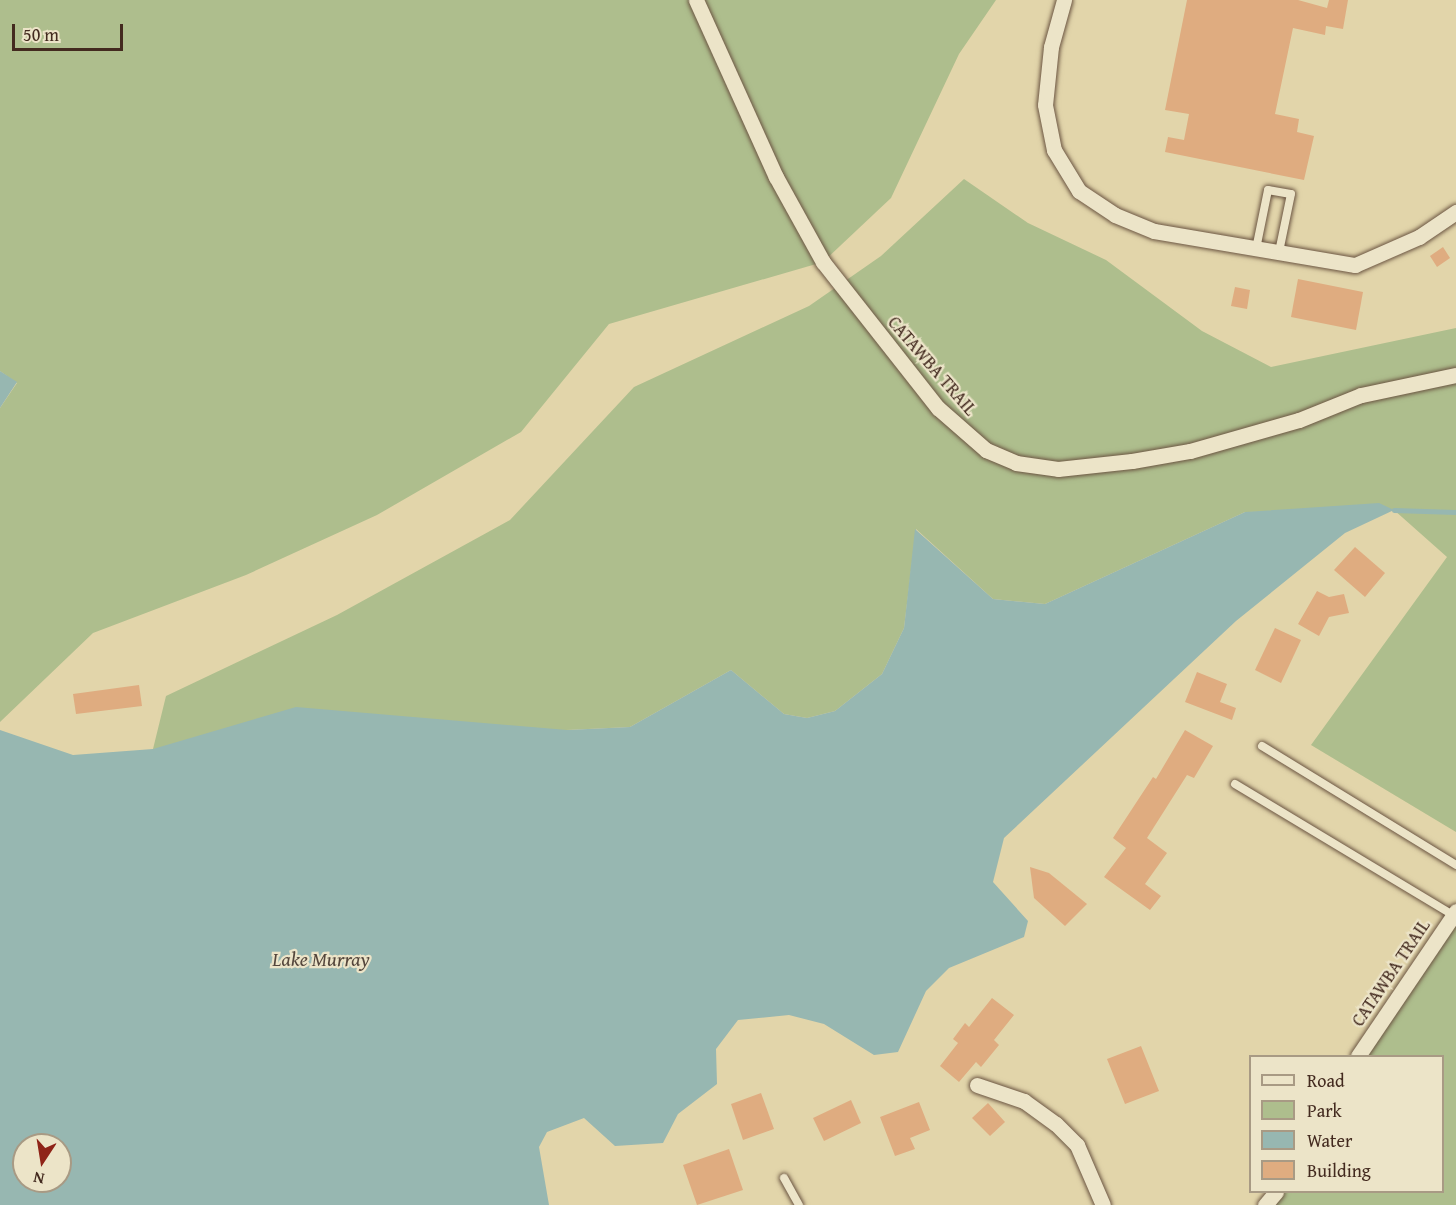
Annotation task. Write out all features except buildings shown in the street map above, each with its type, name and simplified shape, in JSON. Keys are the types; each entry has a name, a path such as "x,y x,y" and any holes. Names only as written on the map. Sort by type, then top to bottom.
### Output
{"street":[{"name":"CATAWBA TRAIL","path":"696,0 776,177 823,262 938,408 986,450 1016,463 1058,470 1132,461 1190,451 1299,420 1361,395 1456,375"},
{"path":"1064,0 1051,47 1045,105 1054,150 1079,191 1115,215 1154,231 1355,265 1419,237 1456,212"},
{"name":"CATAWBA TRAIL","path":"1359,1055 1455,913"},
{"path":"978,1085 1024,1101 1056,1124 1077,1145 1103,1205"},
{"path":"1265,1205 1274,1193"}],"lane":[{"path":"1256,249 1268,190 1291,194 1279,252"},
{"path":"1262,746 1456,865"},
{"path":"1235,784 1455,913"},
{"path":"784,1178 799,1205"}],"green space":[{"path":"0,0 996,0 959,54 891,198 823,262 609,324 521,432 377,515 246,575 93,633 0,722 0,408 17,383 0,371"},
{"path":"964,179 1028,223 1106,260 1202,331 1271,367 1456,328 1456,832 1311,745 1447,557 1394,510 1245,512 1045,604 993,599 916,529 904,628 882,674 835,711 807,718 784,714 731,670 630,727 153,749 166,696 337,615 510,520 634,387 809,306 881,256"},
{"path":"1456,911 1456,1205 1265,1205 1275,1193 1444,1193 1444,1055 1359,1055"}],"water":[{"path":"0,371 17,382 0,408"},
{"name":"Lake Murray","path":"1379,503 1394,510 1345,533 1236,621 1004,838 993,882 1028,921 1024,937 949,968 926,991 898,1052 874,1055 824,1024 789,1015 738,1020 716,1049 717,1084 678,1114 663,1143 615,1146 584,1118 547,1132 539,1147 549,1205 0,1205 0,730 73,755 153,749 296,707 567,730 630,727 731,670 784,714 807,718 835,711 882,674 904,628 915,529 993,599 1045,604 1245,512"}],"waterway":[{"path":"1394,510 1456,512"}]}
